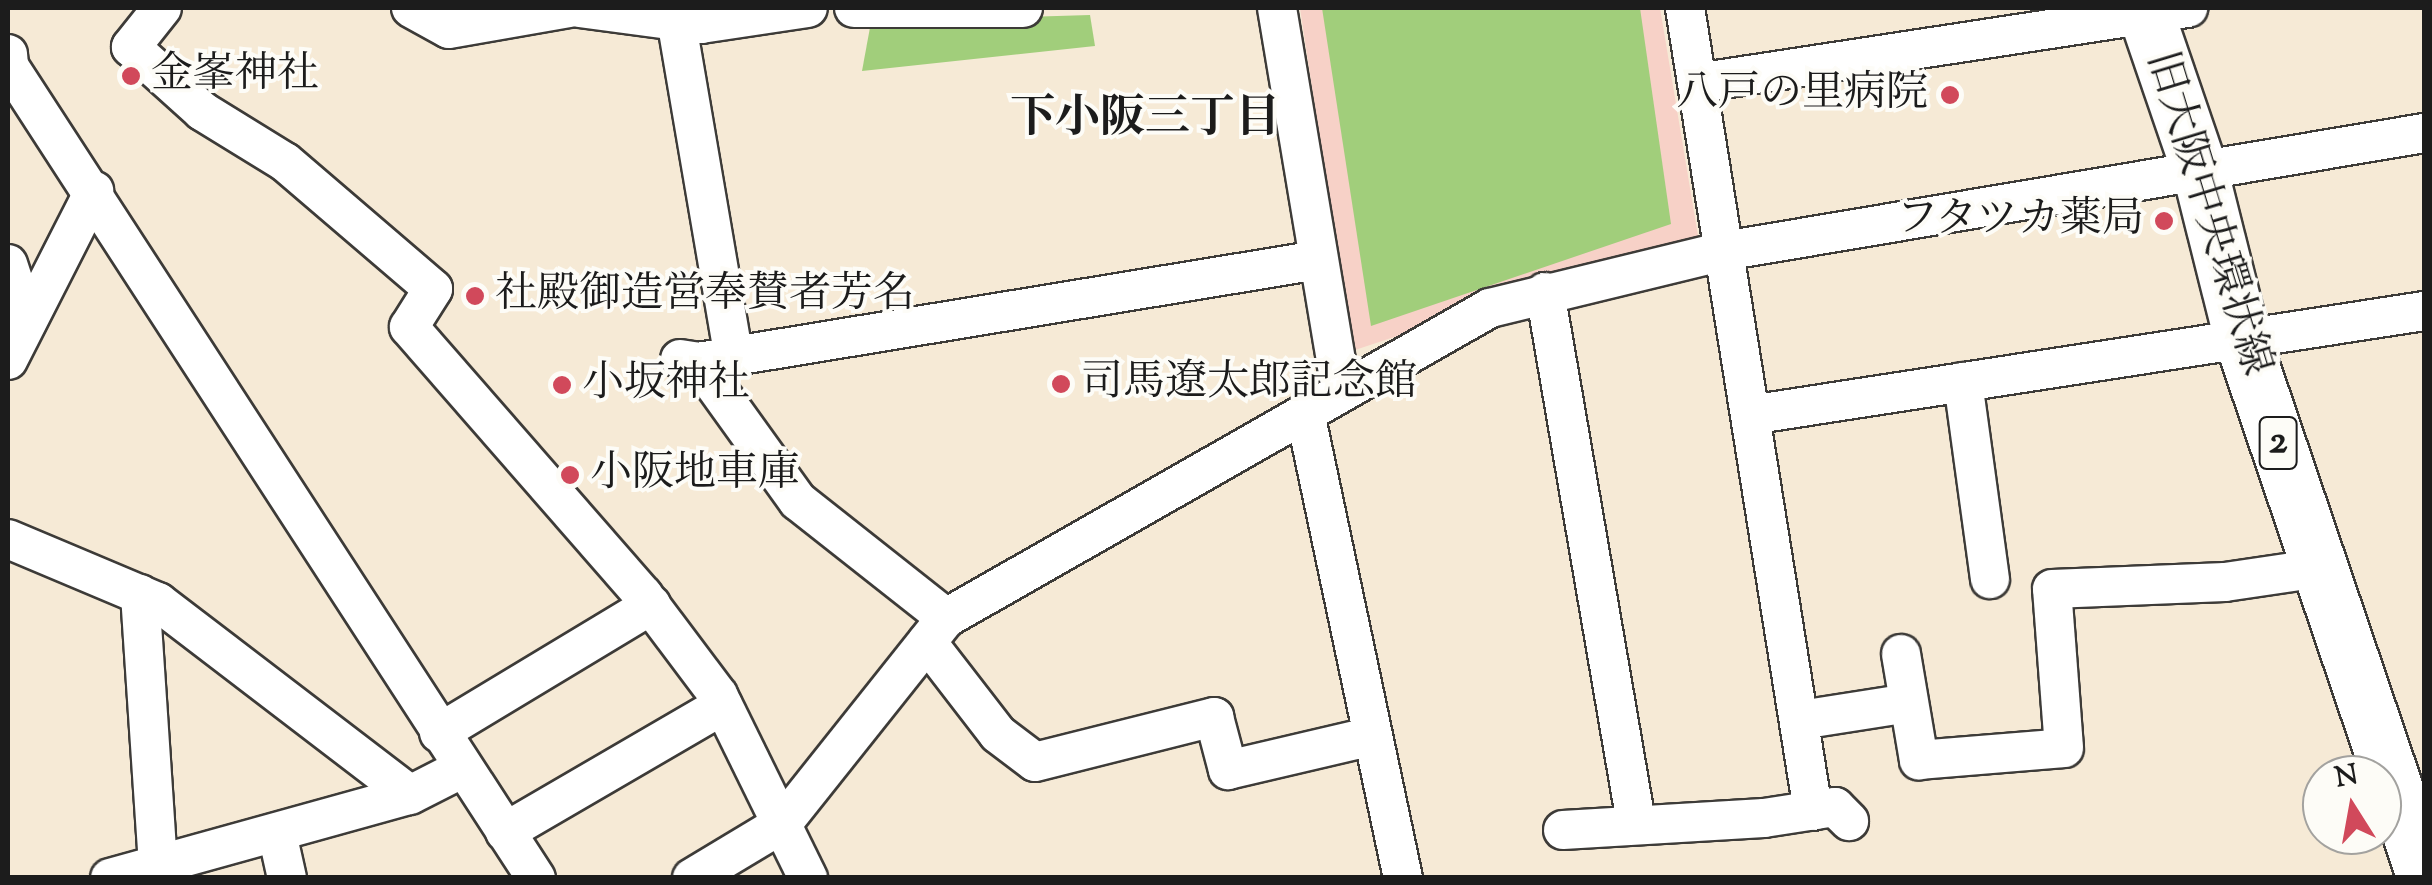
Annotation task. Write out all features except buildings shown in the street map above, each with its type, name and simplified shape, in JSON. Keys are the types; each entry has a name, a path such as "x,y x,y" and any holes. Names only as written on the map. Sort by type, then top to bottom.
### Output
{"main road":[{"name":"旧大阪中央環状線","path":"2159,10 2242,339 2424,875"}],"street":[{"path":"162,8 132,48 202,112 285,162 433,289 409,327 651,604 724,705 808,878"},
{"path":"411,8 449,29 569,8"},
{"path":"579,8 701,24 808,8"},
{"path":"854,8 999,9"},
{"path":"1277,8 1341,390"},
{"path":"1685,8 1812,811"},
{"path":"1697,83 2159,10"},
{"path":"676,19 702,359 798,500 937,630 998,734 1035,762 1214,716 1228,770 1369,736"},
{"path":"8,54 10,66 94,191 438,734 536,878"},
{"path":"692,878 782,824 937,630 1445,328 1546,292 1724,250 2424,133"},
{"path":"8,360 94,191"},
{"path":"702,359 1318,260"},
{"path":"8,264 27,322"},
{"path":"1546,292 1636,822"},
{"path":"1750,414 2424,311"},
{"path":"1964,382 1990,579"},
{"path":"1305,413 1369,736 1402,878"},
{"path":"8,540 140,594 410,795"},
{"path":"1901,654 1919,760 2064,748 2052,589 2225,582 2320,568"},
{"path":"140,594 158,867"},
{"path":"438,734 651,604"},
{"path":"1800,720 1908,703"},
{"path":"505,832 724,705"},
{"path":"110,878 410,795 461,769"},
{"path":"1563,830 1836,807 1849,821"},
{"path":"277,833 287,878"}],"shaded area":[{"path":"1300,8 1660,8 1698,236 1352,351"}],"green space":[{"path":"1322,8 1640,8 1671,224 1371,326"},
{"path":"1090,15 1095,46 862,71 871,22"}],"place":[{"name":"金峯神社","path":"131,76"},
{"name":"八戸の里病院","path":"1950,95"},
{"name":"フタツカ薬局","path":"2164,221"},
{"name":"社殿御造営奉賛者芳名","path":"475,296"},
{"name":"司馬遼太郎記念館","path":"1061,384"},
{"name":"小坂神社","path":"562,385"},
{"name":"小阪地車庫","path":"570,475"}],"district":[{"name":"下小阪三丁目","path":"1145,121"}]}
